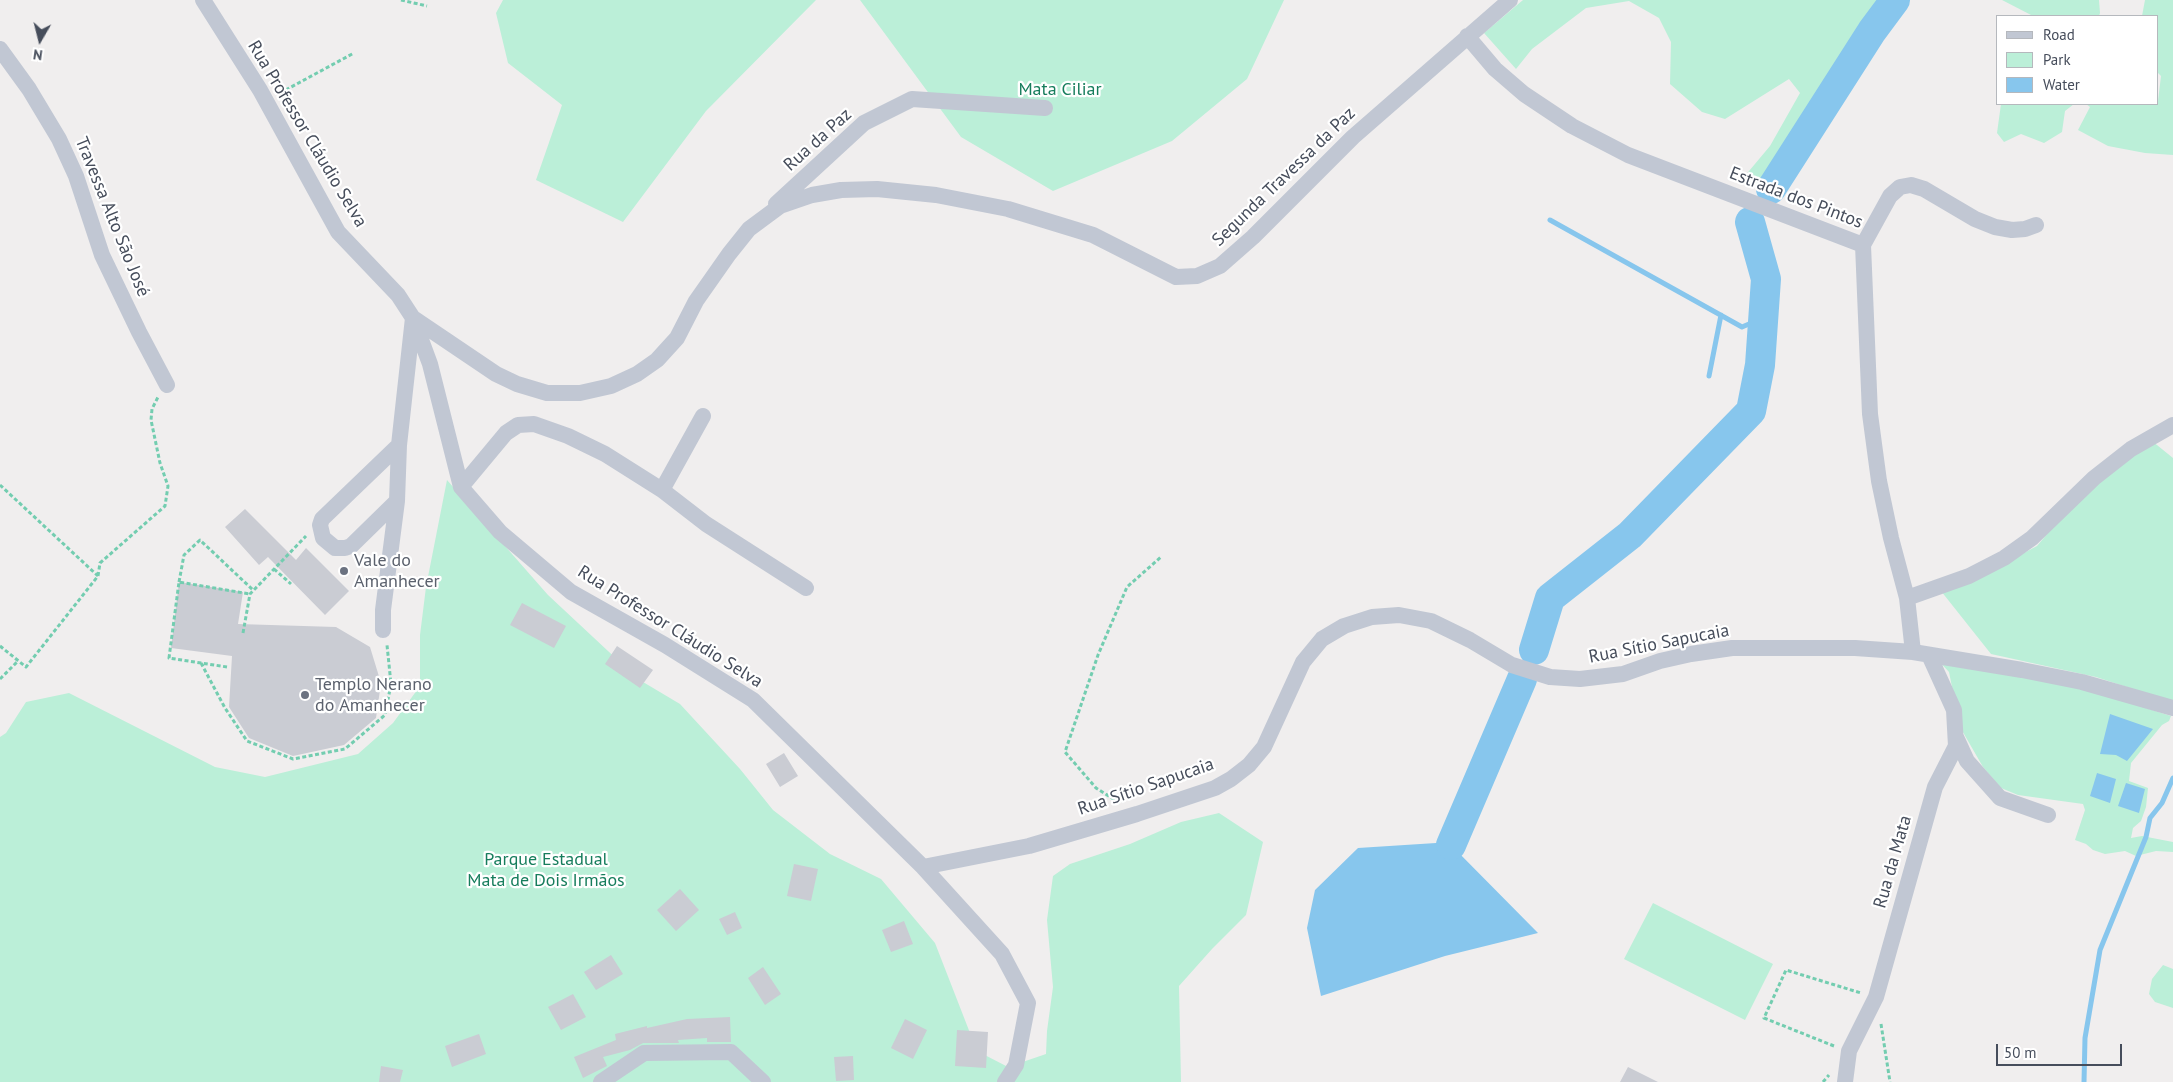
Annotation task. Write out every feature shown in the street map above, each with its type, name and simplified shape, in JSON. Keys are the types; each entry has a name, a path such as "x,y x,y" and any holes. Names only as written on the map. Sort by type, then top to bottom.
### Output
{"street":[{"name":"Rua Professor Cláudio Selva","path":"203,0 266,101 338,232 398,295 413,318 430,364 461,487 500,532 571,592 665,645 753,700 923,867 1002,954 1028,1003 1016,1065 1005,1082"},
{"path":"1467,36 1510,0"},
{"name":"Segunda Travessa da Paz","path":"413,318 496,374 517,384 556,393 580,393 611,386 637,374 657,360 676,338 696,301 728,254 749,230 780,206 812,195 840,190 877,189 936,195 1008,209 1093,235 1176,277 1197,276 1220,266 1353,137 1467,36"},
{"name":"Estrada dos Pintos","path":"1467,36 1495,69 1524,94 1572,126 1628,155 1863,245 1870,414 1881,491 1891,538 1921,653"},
{"name":"Travessa Alto São José","path":"0,49 29,89 59,139 76,176 102,256 167,385"},
{"name":"Rua da Paz","path":"749,230 864,123 912,99 1045,108"},
{"path":"1863,245 1890,196 1900,187 1911,185 1924,189 1975,219 1994,227 2018,230 2036,225"},
{"path":"383,630 383,610 397,501 398,445 413,318"},
{"path":"662,490 703,416"},
{"path":"461,487 506,433 518,425 534,424 568,436 605,454 662,490 706,524 806,588"},
{"path":"1907,598 1969,576 2004,558 2032,538 2094,478 2131,448 2173,425"},
{"path":"397,501 352,546 340,549 335,548 323,538 320,532 322,520 398,445"},
{"name":"Rua Sítio Sapucaia","path":"923,867 1028,846 1137,814 1215,788 1231,779 1249,765 1264,747 1303,662 1322,639 1344,626 1372,617 1400,615 1431,621 1470,640 1512,665 1550,677 1580,679 1623,674 1660,661 1732,648 1855,648 1921,653"},
{"path":"1921,653 2082,682 2173,708"},
{"name":"Rua da Mata","path":"1845,1082 1849,1051 1876,997 1935,787 1956,746 1954,710 1921,653"},
{"path":"1956,737 1967,761 2000,798 2048,815"},
{"path":"602,1082 644,1053 731,1052 763,1082"}],"path":[{"path":"401,0 427,6"},
{"path":"266,101 354,53"},
{"path":"0,646 26,667 98,576 100,563 165,506 168,486 160,463 151,420 152,409 167,385"},
{"path":"0,485 98,576"},
{"path":"243,633 251,592 308,533"},
{"path":"227,667 169,658 184,555 200,540 251,592"},
{"path":"1137,814 1096,788 1066,752 1098,655 1127,587 1161,557"},
{"path":"274,569 291,584"},
{"path":"180,582 251,592"},
{"path":"201,663 225,708 247,740 293,760 345,749 385,715 391,684 388,648 383,630"},
{"path":"0,679 18,660"},
{"path":"1849,1051 1764,1018 1786,970 1876,997 1890,1082"}],"green space":[{"path":"503,0 816,0 706,111 623,222 536,180 562,105 508,63 496,13"},
{"name":"Mata Ciliar","path":"860,0 1284,0 1247,79 1172,141 1053,191 961,137"},
{"path":"1523,0 1902,0 1867,49 1773,194 1760,189 1744,177 1770,146 1800,93 1789,79 1725,119 1702,112 1670,84 1671,42 1659,18 1629,1 1586,8 1532,49 1516,69 1484,33"},
{"path":"2002,0 2099,0 2099,15 2031,15"},
{"path":"2145,0 2173,0 2173,155 2145,153 2108,146 2078,130 2090,107 2087,105 2158,105 2161,76 2158,73 2158,15 2142,15"},
{"path":"2001,105 2073,105 2065,111 2062,132 2044,143 2021,134 2004,142 1997,133"},
{"path":"2152,441 2173,458 2173,702 2096,677 1991,654 1941,591 2005,563 2037,546 2081,494"},
{"name":"Parque Estadual Mata de Dois Irmãos","path":"447,480 548,595 638,679 680,704 740,769 773,810 830,854 881,879 935,943 977,1051 1008,1067 1046,1054 1053,987 1047,920 1053,876 1070,864 1130,844 1181,822 1219,813 1263,842 1246,915 1179,986 1181,1082 0,1082 0,737 6,733 26,702 69,693 215,767 265,777 358,754 393,723 420,686 420,635 426,587"},
{"path":"1936,658 2051,678 2171,716 2169,721 2162,725 2131,763 2129,781 2148,788 2146,807 2141,821 2133,828 2131,838 2142,836 2173,842 2173,852 2156,851 2136,856 2125,851 2105,854 2093,850 2086,844 2075,840 2085,810 2083,804 2018,795 2001,788 1983,767 1960,727 1949,672"},
{"path":"1653,903 1773,964 1745,1020 1624,959"},
{"path":"2163,965 2173,969 2173,1008 2155,1002 2149,994 2152,979"}],"water":[{"path":"2110,714 2153,729 2127,761 2116,755 2100,754"},
{"path":"2097,773 2116,779 2110,803 2090,796"},
{"path":"2126,783 2145,789 2139,813 2118,806"},
{"path":"1436,843 1451,845 1538,933 1445,956 1321,996 1307,928 1315,890 1358,848"}],"building":[{"path":"245,509 296,560 306,548 349,591 325,615 268,557 259,565 225,527"},
{"name":"Templo Nerano do Amanhecer","path":"179,582 243,592 238,624 336,627 370,647 381,683 376,718 344,745 293,756 249,738 229,707 232,656 171,648"},
{"path":"522,603 566,626 554,648 510,625"},
{"path":"617,646 653,670 640,688 605,664"},
{"path":"784,753 798,776 780,787 766,764"},
{"path":"794,864 818,869 811,901 787,896"},
{"path":"680,889 699,910 676,931 657,910"},
{"path":"735,912 742,928 727,935 719,919"},
{"path":"904,921 913,944 891,952 882,930"},
{"path":"611,955 623,974 596,990 584,972"},
{"path":"763,967 781,994 765,1005 748,978"},
{"path":"573,994 586,1017 561,1030 548,1007"},
{"path":"730,1017 731,1042 707,1042 707,1038 678,1040 679,1043 643,1043 630,1050 603,1057 607,1066 583,1078 574,1057 616,1040 615,1034 687,1019"},
{"path":"905,1019 927,1030 913,1059 891,1048"},
{"path":"957,1030 988,1032 986,1068 955,1066"},
{"path":"479,1034 486,1054 452,1067 445,1046"},
{"path":"853,1056 854,1080 836,1081 834,1057"},
{"path":"381,1066 403,1070 400,1082 379,1082"},
{"path":"1628,1067 1658,1082 1620,1082"}],"waterway":[{"path":"1771,189 1872,31 1895,0"},
{"path":"1550,220 1742,327 1763,318"},
{"path":"1534,650 1550,598 1630,535 1751,411 1760,365 1766,279 1750,222"},
{"path":"1709,376 1721,315"},
{"path":"1451,845 1522,679"},
{"path":"2084,1082 2085,1038 2100,950 2146,837 2150,818 2162,803 2173,778"}],"place":[{"name":"Vale do Amanhecer","path":"344,571"},
{"name":"Templo Nerano do Amanhecer","path":"305,695"}]}
